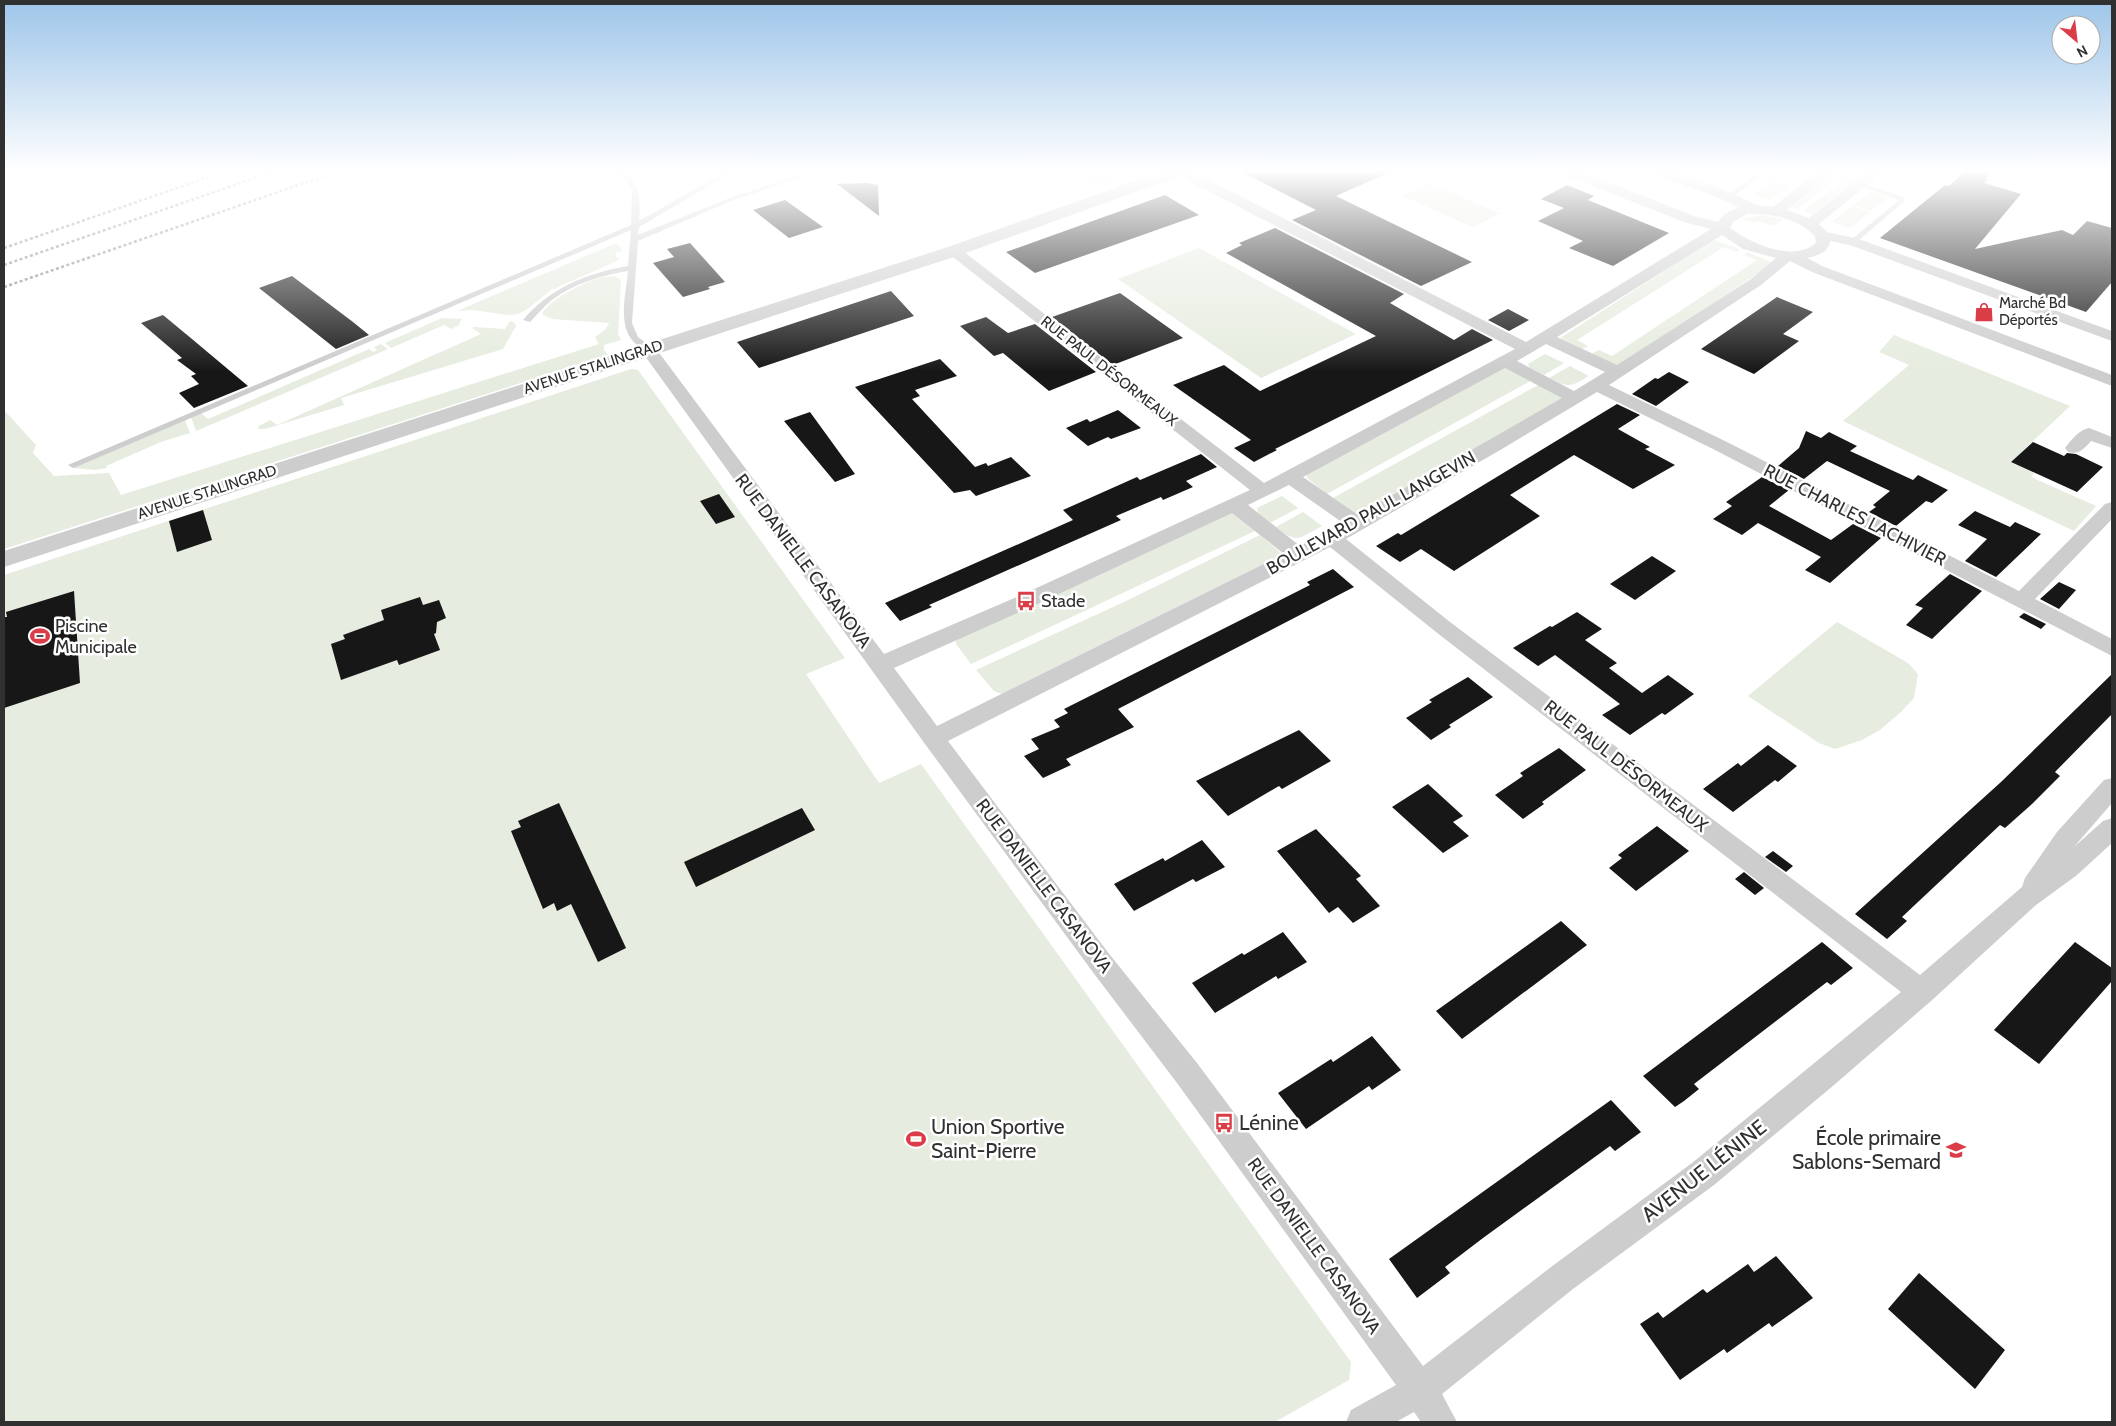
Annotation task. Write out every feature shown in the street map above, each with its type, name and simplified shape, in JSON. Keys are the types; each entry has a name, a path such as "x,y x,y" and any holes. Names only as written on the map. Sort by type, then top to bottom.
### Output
{"street":[{"name":"AVENUE STALINGRAD","path":"4,559 992,238"},
{"path":"1310,238 1527,349"},
{"path":"880,665 1026,601 1263,491 1506,361 1708,238"},
{"path":"1733,238 1750,247 1776,254 1789,255 1812,252 1820,248 1823,244 1822,238"},
{"path":"1834,238 1854,242 2109,331"},
{"name":"RUE PAUL DÉSORMEAUX","path":"954,251 1263,491"},
{"path":"1789,255 1817,269 2112,382"},
{"name":"BOULEVARD PAUL LANGEVIN","path":"934,738 1332,538 1496,445 1618,372 1756,282 1789,255"},
{"path":"1546,338 1618,372"},
{"name":"RUE DANIELLE CASANOVA","path":"648,349 1101,963 1187,1073 1420,1390 1440,1422"},
{"path":"1506,361 1575,398"},
{"name":"RUE CHARLES LACHIVIER","path":"1596,384 1722,446 2112,648"},
{"path":"2074,448 2089,433 2112,443"},
{"path":"1290,477 1356,523"},
{"path":"1235,505 1298,555"},
{"path":"2022,601 2112,508"},
{"name":"RUE PAUL DÉSORMEAUX","path":"1332,538 1443,627 1921,992"},
{"name":"AVENUE LÉNINE","path":"2026,897 2066,839 2112,787"},
{"name":"AVENUE LÉNINE","path":"1363,1422 1420,1390 1562,1278 1703,1174 1824,1075 1921,992 2026,897 2068,868 2112,828"}],"lane":[{"path":"73,465 608,238"},
{"path":"639,238 633,240 628,323 634,338 648,349"},
{"path":"1854,242 1859,238"},
{"path":"527,320 552,296 614,270 632,268"}],"shaded area":[{"path":"1713,240 1740,249 1736,252 1724,247 1577,340 1588,346 1582,349 1560,338"},
{"path":"616,243 622,249 622,252 616,252 616,257 619,257 617,261 551,290 518,314 507,315 474,310 457,311"},
{"path":"1199,248 1356,334 1261,378 1118,279"},
{"path":"1747,252 1773,263 1619,367 1591,354 1599,350 1612,356 1757,260 1744,255"},
{"path":"614,276 620,279 621,282 618,334 621,340 604,345 604,350 608,355 4,549 4,410 36,445 33,453 54,476 109,473 121,495 599,344 595,337 606,329 609,323 552,319 543,315 543,312 556,300 575,288 596,279"},
{"path":"442,318 462,319 458,326 451,329 444,325 391,348 385,343"},
{"path":"510,321 514,322 516,326 503,349 341,398 344,405 265,429 258,429 259,426 270,420 277,425 481,334 472,328 505,329"},
{"path":"1894,335 2070,406 2011,462 2034,473 2031,477 2096,506 2074,531 1843,421 1909,365 1879,352"},
{"path":"381,344 388,349 196,431 191,417 201,413 208,419 369,349 373,352 377,350 374,347"},
{"path":"1545,354 1564,363 1544,375 1530,368 1528,364"},
{"path":"1570,366 1589,376 1569,385 1549,378"},
{"path":"1505,368 1532,380 1327,494 1307,478 1306,475"},
{"path":"631,369 638,370 845,658 806,674 879,783 921,764 1351,1362 1349,1380 1275,1422 4,1422 4,575"},
{"path":"1540,384 1565,399 1359,516 1333,498"},
{"path":"185,420 190,433 161,442 106,466 107,468 95,470 73,468"},
{"path":"1282,496 1298,508 1270,523 1258,513 1257,508"},
{"path":"1303,512 1322,526 1299,538 1289,536 1276,527"},
{"path":"1225,513 1233,513 1255,531 971,664 956,644 956,639"},
{"path":"1260,535 1283,555 1002,694 994,691 976,670 1124,602"},
{"path":"1837,622 1908,663 1918,674 1914,698 1901,712 1880,730 1862,740 1835,749 1819,743 1748,696"}],"building":[{"path":"1046,238 1135,238 1035,273 1006,252"},
{"path":"1252,238 1294,238 1404,294 1390,303 1454,340 1472,329 1493,340 1275,449 1277,450 1254,462 1234,448 1251,440 1173,385 1224,365 1260,391 1376,336 1226,253 1242,245 1239,243"},
{"path":"1326,238 1422,238 1472,262 1421,286"},
{"path":"1575,238 1661,238 1613,266 1569,248 1583,241"},
{"path":"1880,238 1985,238 1975,249 2027,238 2112,238 2112,282 2086,312"},
{"path":"690,243 725,282 708,287 710,289 683,297 653,263 674,257 667,249"},
{"path":"292,276 369,335 336,349 259,288"},
{"path":"891,291 914,316 759,368 737,342"},
{"path":"1120,293 1183,338 1113,365 1052,317"},
{"path":"1777,297 1813,312 1783,334 1799,341 1754,374 1701,349"},
{"path":"1508,309 1529,320 1509,331 1488,320"},
{"path":"163,315 248,386 194,408 179,393 199,384 191,376 196,374 177,360 182,358 141,323"},
{"path":"986,317 1008,333 1035,324 1096,372 1049,391 1003,353 994,356 960,326"},
{"path":"940,359 957,376 915,390 920,396 912,399 975,467 986,463 988,466 1011,457 1031,476 976,496 970,490 954,493 855,387"},
{"path":"1669,372 1689,382 1656,406 1632,394 1655,378 1658,379"},
{"path":"1617,404 1640,415 1618,429 1650,447 1645,449 1675,465 1633,489 1574,455 1510,495 1540,516 1454,571 1421,549 1400,562 1376,546 1398,533 1401,535"},
{"path":"1118,410 1141,428 1111,439 1108,437 1088,446 1066,428 1087,419 1090,422"},
{"path":"810,412 855,474 835,482 784,421"},
{"path":"1806,431 1821,438 1829,432 1857,446 1850,451 1913,480 1918,475 1948,490 1932,503 1926,501 1896,526 1869,512 1876,507 1873,505 1890,491 1827,461 1804,479 1778,466 1799,448"},
{"path":"2033,442 2064,456 2067,453 2076,454 2103,467 2077,492 2011,462"},
{"path":"1201,454 1217,467 1186,481 1193,487 1163,500 1161,497 1116,516 1121,520 929,605 932,607 900,621 885,603 1073,520 1063,510 1137,477 1140,480"},
{"path":"1762,477 1789,490 1769,506 1831,540 1853,524 1881,538 1830,583 1805,570 1821,557 1758,523 1742,535 1713,519 1732,506 1726,502"},
{"path":"719,494 735,517 716,524 700,501"},
{"path":"203,510 212,540 177,552 169,521"},
{"path":"1975,511 2010,527 2015,522 2041,534 1996,577 1965,561 1987,539 1958,525"},
{"path":"1652,556 1676,571 1635,600 1610,584"},
{"path":"1333,569 1354,587 1118,709 1134,727 1066,759 1071,765 1043,778 1024,756 1039,749 1031,739 1060,727 1054,720 1068,713 1064,709 1310,585 1307,582"},
{"path":"1950,574 1982,591 1932,639 1906,625 1923,608 1915,605"},
{"path":"2059,582 2076,590 2059,609 2040,599"},
{"name":"Piscine Municipale","path":"74,591 80,683 4,708 4,617 7,617 6,612"},
{"path":"420,597 423,605 439,600 446,618 437,622 436,633 434,634 440,650 399,665 397,660 341,680 331,644 345,639 343,635 384,620 381,610"},
{"path":"1577,612 1602,629 1585,640 1617,663 1609,668 1642,693 1668,675 1694,694 1665,715 1662,713 1630,735 1602,715 1620,704 1555,655 1538,666 1513,648"},
{"path":"2024,613 2046,624 2041,629 2019,617"},
{"path":"2112,674 2112,714 2055,772 2060,776 2005,828 2000,825 1902,917 1907,921 1887,939 1855,914 2001,782"},
{"path":"1468,677 1493,697 1449,725 1451,727 1431,740 1406,718 1432,702 1429,700"},
{"path":"1299,730 1331,761 1282,789 1279,786 1228,816 1196,781"},
{"path":"1768,745 1797,766 1778,782 1775,780 1733,812 1703,789 1738,763 1741,766"},
{"path":"1559,748 1586,770 1542,802 1544,804 1523,819 1495,795 1523,776 1520,773"},
{"path":"1428,784 1463,816 1453,822 1469,836 1443,853 1392,807"},
{"path":"559,803 626,948 598,962 571,904 557,911 554,903 543,909 511,831 521,827 518,821"},
{"path":"802,808 815,830 696,887 684,862"},
{"path":"1657,826 1689,851 1636,891 1609,868 1622,858 1618,855"},
{"path":"1316,829 1361,876 1356,879 1380,906 1353,923 1338,907 1329,913 1277,851"},
{"path":"1202,840 1225,867 1196,882 1193,879 1134,911 1114,884 1163,858 1165,861"},
{"path":"1773,851 1793,866 1786,872 1765,857"},
{"path":"1744,872 1764,888 1755,895 1735,879"},
{"path":"1561,921 1587,945 1462,1039 1436,1011"},
{"path":"1283,932 1307,962 1278,979 1276,976 1215,1013 1192,983 1242,953 1244,955"},
{"path":"1822,942 1853,968 1831,985 1827,982 1694,1084 1699,1089 1684,1101 1675,1107 1643,1076"},
{"path":"2075,942 2112,968 2112,981 2039,1064 1994,1030"},
{"path":"1372,1036 1401,1070 1372,1090 1369,1086 1306,1129 1278,1093 1331,1059 1333,1062"},
{"path":"1611,1100 1641,1132 1615,1151 1610,1146 1483,1238 1445,1267 1450,1273 1417,1298 1389,1259"},
{"path":"1776,1256 1813,1298 1772,1327 1769,1323 1727,1353 1724,1349 1680,1380 1640,1324 1658,1312 1663,1318 1703,1289 1707,1293 1748,1264 1754,1272"},
{"path":"1919,1273 2005,1350 1975,1389 1888,1309"}],"railway":[{"path":"4,248 34,238"},
{"path":"4,265 83,238"},
{"path":"4,287 147,238"}],"place":[{"name":"Marché Bd Déportés","path":"1984,312"},
{"name":"Stade","path":"1026,601"},
{"name":"Piscine Municipale","path":"40,636"},
{"name":"Lénine","path":"1224,1123"},
{"name":"Union Sportive Saint-Pierre","path":"916,1139"},
{"name":"École primaire Sablons-Semard","path":"1956,1150"}]}
